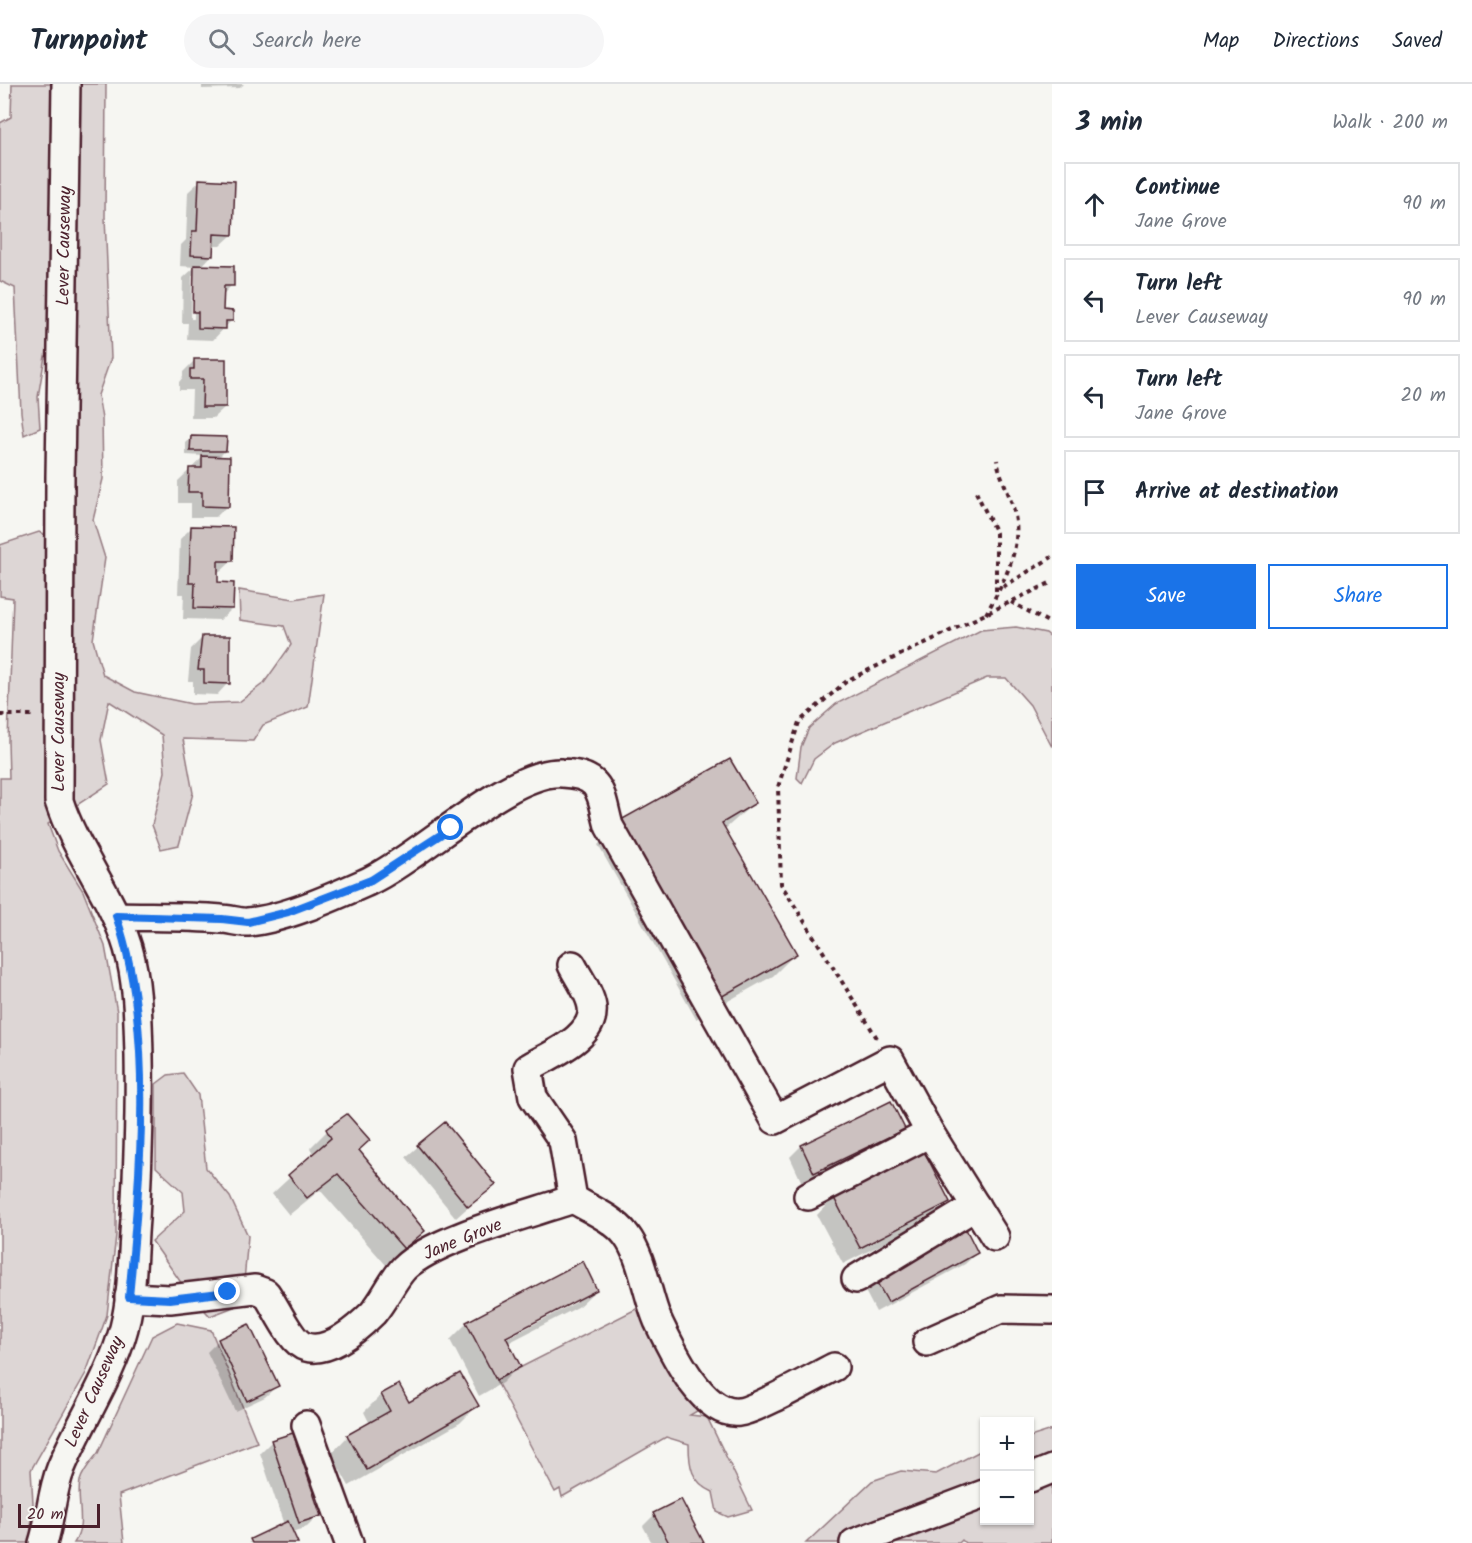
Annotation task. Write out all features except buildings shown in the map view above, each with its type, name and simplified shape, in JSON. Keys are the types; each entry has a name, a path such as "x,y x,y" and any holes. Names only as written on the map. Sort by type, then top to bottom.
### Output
{"street":[{"name":"Lever Causeway","path":"47,1537 51,1498 60,1471 102,1383 124,1328 129,1297 140,1132 138,1005 128,950 108,896 69,833 58,801 66,84"},
{"path":"116,916 222,919 248,922 288,912 371,880 509,790 536,776 561,772 588,777 598,785 604,797 609,826 775,1120 890,1059 930,1133 995,1237"},
{"path":"572,965 592,1006 590,1026 581,1035 528,1068 533,1098 562,1141 573,1199 615,1224 628,1237 658,1321 698,1391 712,1406 721,1410 742,1412 834,1366"},
{"path":"808,1196 930,1133"},
{"name":"Jane Grove","path":"129,1297 170,1299 255,1289 266,1293 296,1342 307,1348 320,1348 338,1341 372,1313 404,1269 429,1250 573,1199"},
{"path":"856,1279 976,1206"},
{"path":"927,1342 1001,1309 1052,1310"},
{"path":"306,1425 349,1543"},
{"path":"1034,1476 1052,1469"},
{"path":"854,1543 980,1496"}],"path":[{"path":"986,614 1002,588 1012,559 1016,535 1014,509 1000,478 997,460"},
{"path":"976,492 996,533 995,597"},
{"path":"1002,588 1052,557"},
{"path":"890,1059 781,884 778,787 799,722 848,680 1052,582"},
{"path":"1011,602 1052,624"}],"shaded area":[{"path":"12,84 106,84 105,217 111,358 98,395 102,419 103,479 93,520 105,558 93,640 103,675 135,692 192,704 239,702 264,683 291,645 284,626 240,620 239,590 294,599 324,594 308,707 263,725 253,741 183,739 193,793 179,845 161,849 152,825 165,772 162,735 109,701 101,740 109,784 48,824 58,851 83,891 105,946 117,1012 116,1235 107,1315 86,1373 31,1470 33,1503 30,1543 0,1543 0,778 9,778 8,741 13,598 0,596 0,545 39,532 65,544 67,390 45,356 38,397 40,428 24,435 15,288 0,281 0,123 11,117"},
{"path":"1016,627 1046,633 1052,638 1052,747 1030,705 1006,678 987,678 835,743 814,759 802,783 797,778 801,747 809,728 836,704 981,630"},
{"path":"183,1073 198,1095 206,1168 230,1197 248,1236 242,1304 210,1316 189,1294 152,1241 185,1211 183,1192 156,1167 156,1084 168,1075"},
{"path":"642,1306 697,1411 690,1415 707,1417 752,1510 728,1517 717,1512 713,1492 700,1483 693,1472 689,1444 666,1437 562,1497 560,1489 555,1492 496,1380"},
{"path":"177,1323 211,1330 257,1442 119,1495 124,1543 74,1543 81,1521 79,1489 83,1473 98,1453 152,1336"},
{"path":"1052,1430 1052,1543 965,1543 962,1540 959,1543 806,1543 872,1481 901,1471 936,1474 980,1451 980,1525 1034,1525 1034,1436"}],"route":[{"path":"228,1292 170,1299 129,1297 140,1132 138,1005 128,950 116,916 222,919 248,922 288,912 371,880 451,828"}]}
